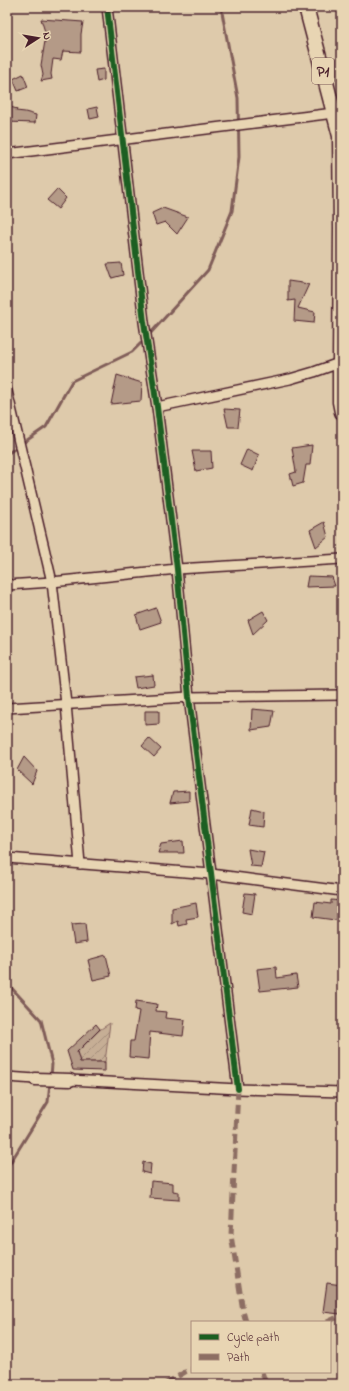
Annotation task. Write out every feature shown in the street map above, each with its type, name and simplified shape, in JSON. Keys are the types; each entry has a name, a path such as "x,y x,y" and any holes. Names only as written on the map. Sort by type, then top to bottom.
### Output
{"main road":[{"name":"P1","path":"306,7 338,113 341,136"},
{"path":"341,136 340,402 342,412"}],"street":[{"path":"107,7 144,322 157,407 177,569 189,697 238,1089"},
{"path":"7,154 338,113"},
{"path":"157,407 290,378 314,372 341,362"},
{"path":"8,396 52,582 66,704 80,864"},
{"path":"7,584 52,582 177,569 342,559"},
{"path":"7,708 189,697 342,696"},
{"path":"7,858 211,874 342,891"},
{"path":"7,1077 238,1089 342,1092"}],"shaded area":[{"path":"110,1023 105,1062 80,1062 77,1052 98,1031"}],"building":[{"path":"41,19 83,22 81,52 63,51 61,60 53,59 51,74 52,79 41,81 43,75 41,65 46,35"},
{"path":"104,69 104,80 97,82 95,70"},
{"path":"23,74 28,87 18,91 13,79"},
{"path":"7,106 17,109 16,111 36,115 35,123 7,122"},
{"path":"97,107 99,117 90,119 88,109"},
{"path":"57,189 66,198 58,209 47,200"},
{"path":"163,208 188,217 177,234 165,222 156,225 152,213"},
{"path":"121,263 123,275 112,278 107,264"},
{"path":"288,281 309,284 298,308 315,312 314,323 294,321 295,300 288,301"},
{"path":"117,375 142,383 141,401 111,404"},
{"path":"224,409 240,410 238,427 228,427"},
{"path":"312,445 310,465 306,465 303,483 293,486 290,474 296,472 292,448"},
{"path":"247,449 259,455 253,471 240,465"},
{"path":"192,451 211,451 212,468 196,471"},
{"path":"324,522 328,537 316,547 310,530"},
{"path":"308,576 332,577 335,586 306,587"},
{"path":"156,608 161,622 140,629 136,615"},
{"path":"263,611 268,620 253,634 248,620"},
{"path":"153,675 154,685 136,688 134,677"},
{"path":"252,709 274,711 271,727 251,730"},
{"path":"145,711 159,711 159,724 145,725"},
{"path":"149,738 161,749 154,757 142,746"},
{"path":"24,757 37,771 32,784 17,770"},
{"path":"189,791 189,801 170,803 173,792"},
{"path":"252,808 264,811 263,827 249,825"},
{"path":"183,841 184,853 158,853 161,844"},
{"path":"248,849 264,852 261,867 251,866"},
{"path":"245,893 255,894 252,914 242,912"},
{"path":"331,900 342,901 342,921 313,917 315,902 331,904"},
{"path":"196,903 198,917 186,919 187,924 179,926 178,921 172,924 172,908"},
{"path":"85,924 87,942 74,944 71,925"},
{"path":"106,955 111,976 93,980 88,960"},
{"path":"276,967 277,978 296,975 298,987 260,991 257,969"},
{"path":"136,1001 157,1004 156,1011 166,1012 165,1018 185,1020 183,1036 150,1032 148,1059 129,1057 130,1041 134,1041 139,1011 135,1010"},
{"path":"96,1024 100,1029 77,1052 80,1062 105,1062 105,1071 73,1070 67,1051"},
{"path":"143,1162 151,1164 150,1174 142,1172"},
{"path":"151,1181 173,1183 173,1191 179,1192 179,1200 150,1198"},
{"path":"327,1283 342,1285 340,1314 323,1312"}],"waterway":[{"path":"149,335 208,270 232,211 239,157 238,98 221,7"},
{"path":"7,454 46,427 72,381 132,352 145,339"},
{"path":"7,983 41,1020 52,1064 51,1077"},
{"path":"7,1168 48,1102 50,1082"}],"marked path":[{"path":"238,1089 231,1235 246,1321"},
{"path":"329,1321 342,1317"},
{"path":"165,1384 191,1369"},
{"path":"262,1373 266,1384"}],"cycle path":[{"path":"107,7 144,322 157,407 177,569 189,697 238,1089"}]}
